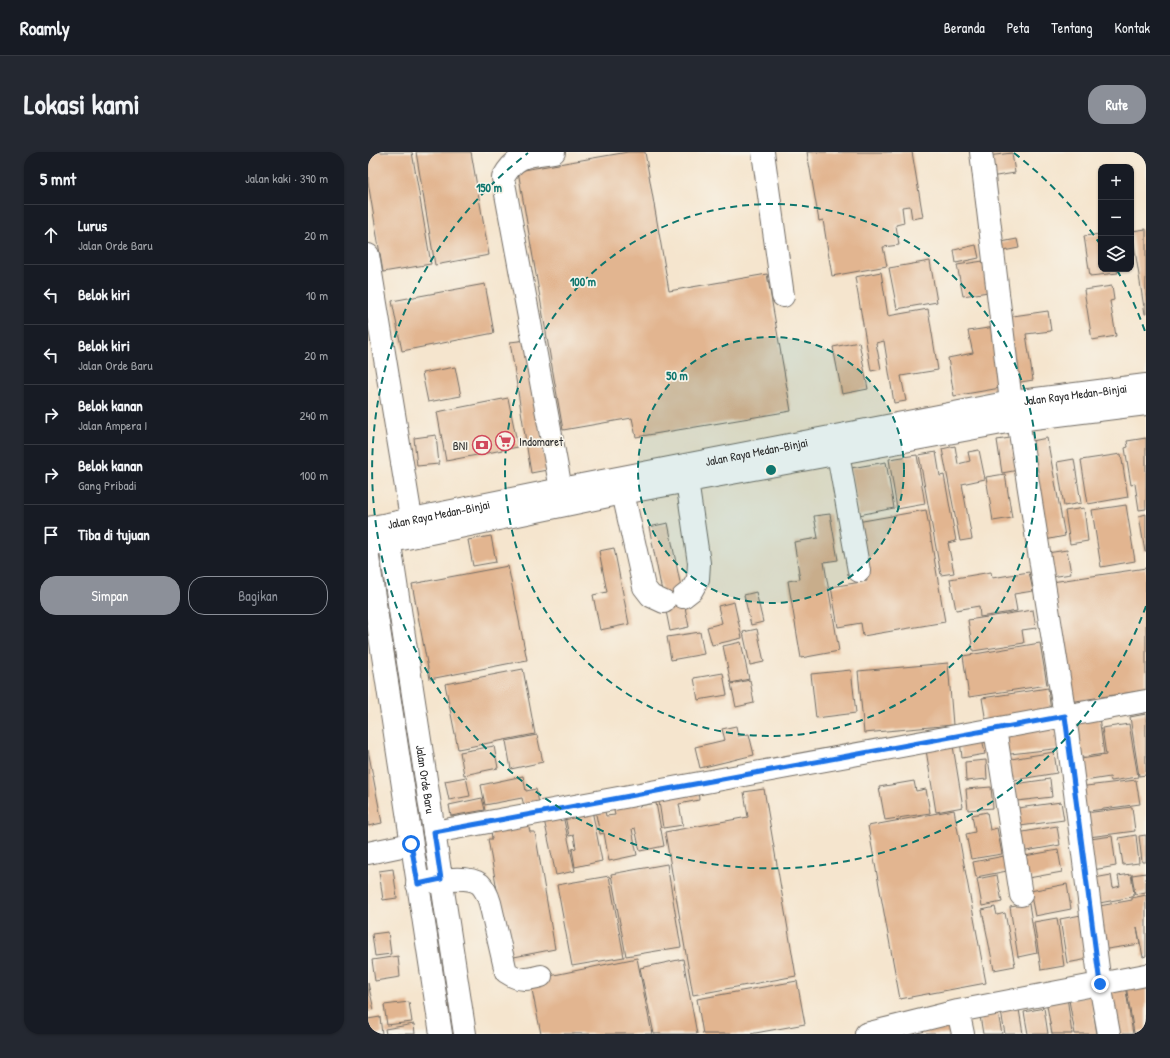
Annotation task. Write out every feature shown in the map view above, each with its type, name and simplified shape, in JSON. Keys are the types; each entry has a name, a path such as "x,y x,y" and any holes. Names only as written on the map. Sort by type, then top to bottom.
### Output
{"main road":[{"path":"554,152 524,157 510,165 503,178 562,489"},
{"path":"763,152 783,296"},
{"path":"981,152 1015,411 1065,716 1100,984 1109,1034"},
{"path":"368,255 413,528"},
{"name":"Jalan Raya Medan-Binjai","path":"413,528 562,489 1015,411 1146,385"},
{"name":"Jalan Raya Medan-Binjai","path":"368,546 382,531 413,528 623,493 838,454 1015,411 1146,404"},
{"path":"838,454 859,571"},
{"path":"623,493 644,587 651,596 673,599 692,590 698,579 699,563 686,481"},
{"name":"Jalan Orde Baru","path":"382,531 434,832 465,1034"},
{"name":"Jalan Orde Baru","path":"368,558 440,1034"},
{"path":"434,832 1146,701"},
{"path":"995,729 1021,895"},
{"path":"368,853 411,844"},
{"path":"418,884 441,879 468,880 479,883 487,894 490,903 506,972 516,979 526,980 541,976"},
{"path":"866,1034 958,1011 1146,975"},
{"path":"958,1011 963,1034"}],"building":[{"path":"368,152 412,152 431,264 383,272 368,182"},
{"path":"416,152 471,152 489,255 435,265"},
{"path":"628,152 645,152 669,291 767,274 791,411 636,437 632,418 563,430 518,171"},
{"path":"807,152 912,152 923,217 912,219 910,206 902,207 904,223 896,225 899,245 883,247 887,266 832,276 823,220 819,221"},
{"path":"1012,153 1015,173 990,177 987,156"},
{"path":"1146,229 1146,314 1134,244 1134,231"},
{"path":"1098,234 1098,272 1118,273 1090,276 1084,236"},
{"path":"1017,239 1019,248 998,252 996,243"},
{"path":"976,245 979,258 956,263 954,250"},
{"path":"930,261 937,302 897,309 889,268"},
{"path":"983,261 988,292 963,296 957,265"},
{"path":"881,272 888,316 928,309 938,370 901,376 906,401 894,403 884,341 876,343 881,369 871,371 855,277"},
{"path":"485,284 494,333 402,351 392,301"},
{"path":"1112,286 1114,300 1110,301 1116,336 1092,340 1084,290"},
{"path":"1048,311 1051,331 1026,334 1033,380 1015,383 1006,317"},
{"path":"995,327 1006,387 954,396 948,358 973,353 968,331"},
{"path":"527,340 547,470 531,473 510,342"},
{"path":"859,342 868,389 842,394 833,347"},
{"path":"455,367 461,396 428,402 422,373"},
{"path":"508,398 518,447 446,461 437,412"},
{"path":"436,435 439,464 417,466 414,438"},
{"path":"1010,438 1011,449 1020,447 1024,469 1002,473 997,440"},
{"path":"1047,438 1065,536 1045,540 1027,442"},
{"path":"1146,438 1146,509 1139,510 1135,484 1131,485 1125,448 1128,447 1127,441"},
{"path":"955,446 958,464 970,461 968,452 979,450 985,479 962,484 972,539 960,541 942,449"},
{"path":"936,452 940,476 944,475 956,541 948,543 954,573 941,575 919,455"},
{"path":"1121,454 1128,497 1088,504 1081,460"},
{"path":"917,455 925,504 897,509 889,459"},
{"path":"1074,459 1081,503 1064,506 1057,462"},
{"path":"886,462 894,508 859,515 851,468"},
{"path":"1005,474 1012,518 993,521 986,477"},
{"path":"1126,505 1135,561 1101,567 1092,510"},
{"path":"1084,508 1088,541 1070,544 1065,511"},
{"path":"926,510 945,622 863,636 861,623 838,627 831,587 867,581 857,522"},
{"path":"830,514 838,560 824,562 839,651 801,658 788,581 800,579 794,542 818,538 814,516"},
{"path":"1146,514 1146,552 1145,552 1139,516"},
{"path":"668,523 689,627 670,631 649,527"},
{"path":"491,536 496,562 473,566 468,540"},
{"path":"614,548 629,624 600,630 593,595 607,592 599,551"},
{"path":"1067,550 1071,574 1051,577 1047,553"},
{"path":"508,566 527,660 430,679 412,584"},
{"path":"1146,568 1146,690 1063,703 1045,583"},
{"path":"991,572 992,578 1029,572 1033,591 1014,594 1017,611 980,617 979,606 956,610 950,579"},
{"path":"756,592 763,622 751,625 744,595"},
{"path":"734,602 742,638 712,645 707,627 722,623 718,606"},
{"path":"1033,610 1036,628 1022,630 1024,643 973,651 968,620"},
{"path":"757,629 764,662 750,665 743,632"},
{"path":"700,632 704,654 671,660 667,637"},
{"path":"741,642 749,679 731,683 723,646"},
{"path":"1040,643 1047,685 969,697 963,656"},
{"path":"948,663 953,725 864,733 858,671"},
{"path":"523,669 535,734 458,749 445,684"},
{"path":"851,670 856,713 816,718 811,674"},
{"path":"723,673 727,695 698,700 694,678"},
{"path":"750,680 754,703 736,707 731,684"},
{"path":"1048,688 1051,712 986,722 982,698"},
{"path":"1146,714 1146,775 1139,776 1130,717"},
{"path":"1099,717 1104,754 1076,758 1070,721"},
{"path":"1129,724 1138,777 1111,781 1110,777 1078,782 1075,760 1106,755 1102,728"},
{"path":"736,726 738,736 749,734 754,755 700,768 695,747 725,740 722,729"},
{"path":"1059,726 1062,748 1002,755 999,734"},
{"path":"537,735 543,762 511,769 506,741"},
{"path":"982,737 985,754 962,758 960,740"},
{"path":"494,746 498,768 464,775 460,752"},
{"path":"953,746 963,807 936,812 926,750"},
{"path":"368,750 382,823 368,826"},
{"path":"1054,752 1057,773 1008,781 1005,760"},
{"path":"986,760 987,779 966,781 965,762"},
{"path":"523,776 526,791 536,789 539,803 524,806 522,798 485,805 481,785"},
{"path":"466,777 470,796 449,800 445,781"},
{"path":"1050,779 1052,797 1017,801 1015,784"},
{"path":"1136,780 1140,804 1082,812 1078,787"},
{"path":"914,781 916,791 926,789 930,813 885,820 879,787"},
{"path":"991,787 993,808 968,810 966,789"},
{"path":"698,789 699,800 679,804 683,825 663,828 658,795"},
{"path":"764,789 796,976 693,995 665,832 748,817 744,792"},
{"path":"482,798 485,810 451,816 449,805"},
{"path":"638,798 639,806 656,803 664,846 640,851 635,828 632,829 637,855 609,861 604,833 600,834 594,805 603,803 606,816 615,815 612,802"},
{"path":"1061,802 1064,820 1013,827 1011,809"},
{"path":"591,805 602,861 575,867 572,849 576,848 574,835 569,836 564,811"},
{"path":"1132,807 1135,831 1089,837 1086,813"},
{"path":"954,810 986,983 900,999 868,826"},
{"path":"562,811 575,871 556,875 543,815"},
{"path":"987,812 990,830 997,828 1002,854 971,859 966,834 975,832 972,815"},
{"path":"528,824 530,832 535,832 555,949 509,958 488,839 492,839 491,830"},
{"path":"1057,826 1060,845 1015,853 1012,834"},
{"path":"1136,835 1139,863 1123,865 1119,838"},
{"path":"1146,835 1146,862 1142,862 1139,836"},
{"path":"1112,836 1116,866 1087,871 1083,840"},
{"path":"1058,850 1062,872 1023,879 1019,857"},
{"path":"1004,856 1007,871 976,877 973,862"},
{"path":"667,864 681,947 626,956 611,874"},
{"path":"393,869 397,898 383,900 379,871"},
{"path":"1146,873 1146,892 1135,894 1132,875"},
{"path":"1131,874 1134,894 1132,897 1094,904 1089,879 1111,875 1113,888 1120,886 1118,876"},
{"path":"997,875 1002,902 982,906 977,879"},
{"path":"609,876 624,957 572,966 557,885"},
{"path":"1067,884 1071,909 1035,916 1030,891"},
{"path":"1146,895 1146,956 1143,957 1137,927 1140,944 1101,950 1094,907 1132,900 1132,898"},
{"path":"1029,904 1037,953 1018,957 1010,907"},
{"path":"995,907 997,915 1005,913 1015,966 994,970 982,910"},
{"path":"1081,915 1088,959 1067,963 1060,919"},
{"path":"1057,918 1064,966 1041,970 1034,922"},
{"path":"388,932 391,954 375,956 372,934"},
{"path":"398,956 400,977 375,981 372,960"},
{"path":"637,958 652,1034 541,1034 530,980"},
{"path":"683,959 697,1034 654,1034 640,968"},
{"path":"797,981 805,1024 750,1034 703,1034 697,999"},
{"path":"368,983 374,1010 368,1011"},
{"path":"1146,983 1146,1031 1134,1033 1126,986"},
{"path":"1125,985 1133,1034 1112,1034 1104,988"},
{"path":"1091,996 1097,1034 1075,1034 1069,1000"},
{"path":"1067,997 1072,1034 1052,1034 1046,1000"},
{"path":"409,1002 412,1022 387,1025 384,1005"},
{"path":"1018,1003 1023,1034 1005,1034 1000,1006"},
{"path":"997,1008 1002,1034 983,1034 979,1010"},
{"path":"1044,1008 1048,1034 1028,1034 1024,1012"},
{"path":"380,1017 382,1034 368,1034 368,1019"},
{"path":"950,1023 953,1034 916,1034 915,1030"},
{"path":"414,1024 415,1034 386,1034 385,1029"}],"place":[{"name":"Indomaret","path":"505,441"},
{"name":"BNI","path":"482,445"}],"route":[{"path":"411,844 418,884 441,879 434,832 1065,716 1100,984"}]}
